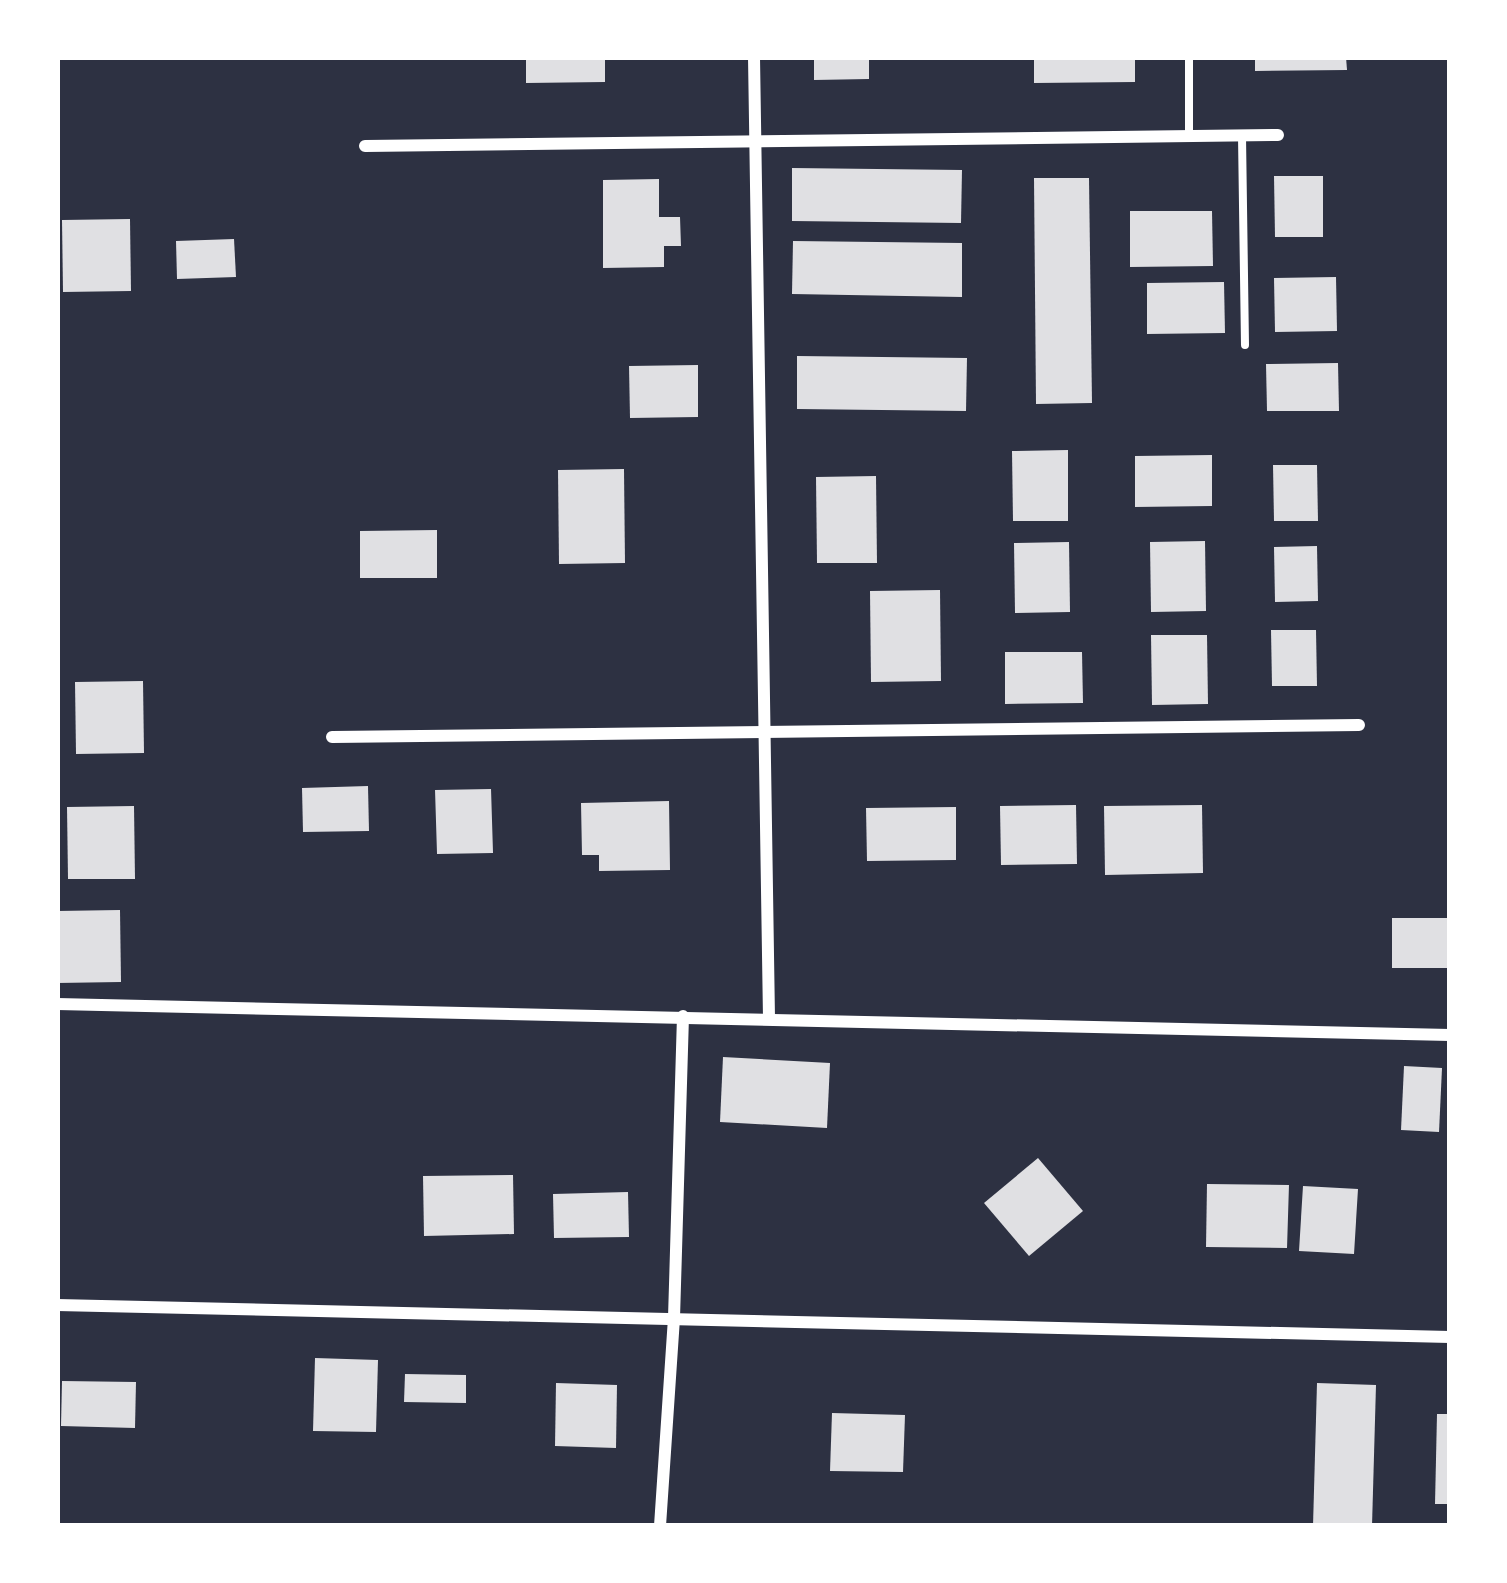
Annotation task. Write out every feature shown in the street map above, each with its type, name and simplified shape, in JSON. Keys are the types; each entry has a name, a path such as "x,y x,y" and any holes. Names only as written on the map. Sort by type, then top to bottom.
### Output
{"street":[{"path":"754,57 769,1018"},
{"path":"365,146 1278,135"},
{"path":"332,737 1360,725"},
{"path":"57,1004 1450,1035"},
{"path":"660,1526 674,1318 683,1016"},
{"path":"57,1305 1450,1337"}],"lane":[{"path":"1189,57 1189,136"},
{"path":"1242,136 1245,345"}],"building":[{"path":"526,57 605,57 605,82 526,83"},
{"path":"814,57 869,57 869,79 814,80"},
{"path":"1034,57 1135,57 1135,82 1034,83"},
{"path":"1255,57 1346,57 1347,70 1255,71"},
{"path":"792,168 962,170 961,223 792,221"},
{"path":"1274,176 1323,176 1323,237 1275,237"},
{"path":"1034,178 1089,178 1092,403 1036,404"},
{"path":"659,179 659,217 680,217 681,246 664,246 664,267 603,268 603,180"},
{"path":"1130,211 1212,211 1213,266 1130,267"},
{"path":"130,219 131,291 63,292 62,220"},
{"path":"234,239 236,277 177,279 176,241"},
{"path":"793,241 962,243 962,297 792,294"},
{"path":"1336,277 1337,331 1275,332 1274,278"},
{"path":"1224,282 1225,333 1147,334 1147,283"},
{"path":"797,356 967,358 966,411 797,409"},
{"path":"1338,363 1339,411 1267,411 1266,364"},
{"path":"698,365 698,417 630,418 629,366"},
{"path":"1068,450 1068,521 1013,521 1012,451"},
{"path":"1212,455 1212,506 1135,507 1135,456"},
{"path":"1273,465 1317,465 1318,521 1274,521"},
{"path":"624,469 625,563 559,564 558,470"},
{"path":"876,476 877,563 817,563 816,477"},
{"path":"437,530 437,578 360,578 360,531"},
{"path":"1205,541 1206,611 1151,612 1150,542"},
{"path":"1069,542 1070,612 1015,613 1014,543"},
{"path":"1317,546 1318,601 1275,602 1274,547"},
{"path":"940,590 941,681 871,682 870,591"},
{"path":"1271,630 1316,630 1317,686 1272,686"},
{"path":"1151,635 1207,635 1208,704 1152,705"},
{"path":"1005,652 1082,652 1083,703 1005,704"},
{"path":"143,681 144,753 76,754 75,682"},
{"path":"368,786 369,831 303,832 302,788"},
{"path":"491,789 493,853 437,854 435,790"},
{"path":"669,801 670,870 599,871 599,855 582,855 581,803"},
{"path":"1076,805 1077,864 1001,865 1000,806"},
{"path":"1202,805 1203,873 1105,875 1104,806"},
{"path":"134,806 135,879 68,879 67,807"},
{"path":"956,807 956,860 867,861 866,808"},
{"path":"120,910 121,982 57,983 57,911"},
{"path":"1392,918 1447,918 1447,968 1392,968"},
{"path":"723,1057 830,1063 827,1128 720,1122"},
{"path":"1404,1066 1442,1068 1439,1132 1401,1130"},
{"path":"1038,1158 1083,1211 1029,1256 984,1203"},
{"path":"513,1175 514,1234 424,1236 423,1176"},
{"path":"1207,1184 1289,1185 1287,1248 1206,1247"},
{"path":"1303,1186 1358,1189 1354,1254 1299,1251"},
{"path":"628,1192 629,1237 554,1238 553,1194"},
{"path":"315,1358 378,1360 376,1432 313,1431"},
{"path":"405,1374 466,1375 466,1403 404,1402"},
{"path":"62,1381 136,1382 135,1428 61,1426"},
{"path":"556,1383 617,1385 616,1448 555,1446"},
{"path":"1317,1383 1376,1385 1372,1526 1313,1526"},
{"path":"832,1413 905,1415 903,1472 830,1471"},
{"path":"1437,1414 1450,1414 1450,1504 1435,1504"}]}
